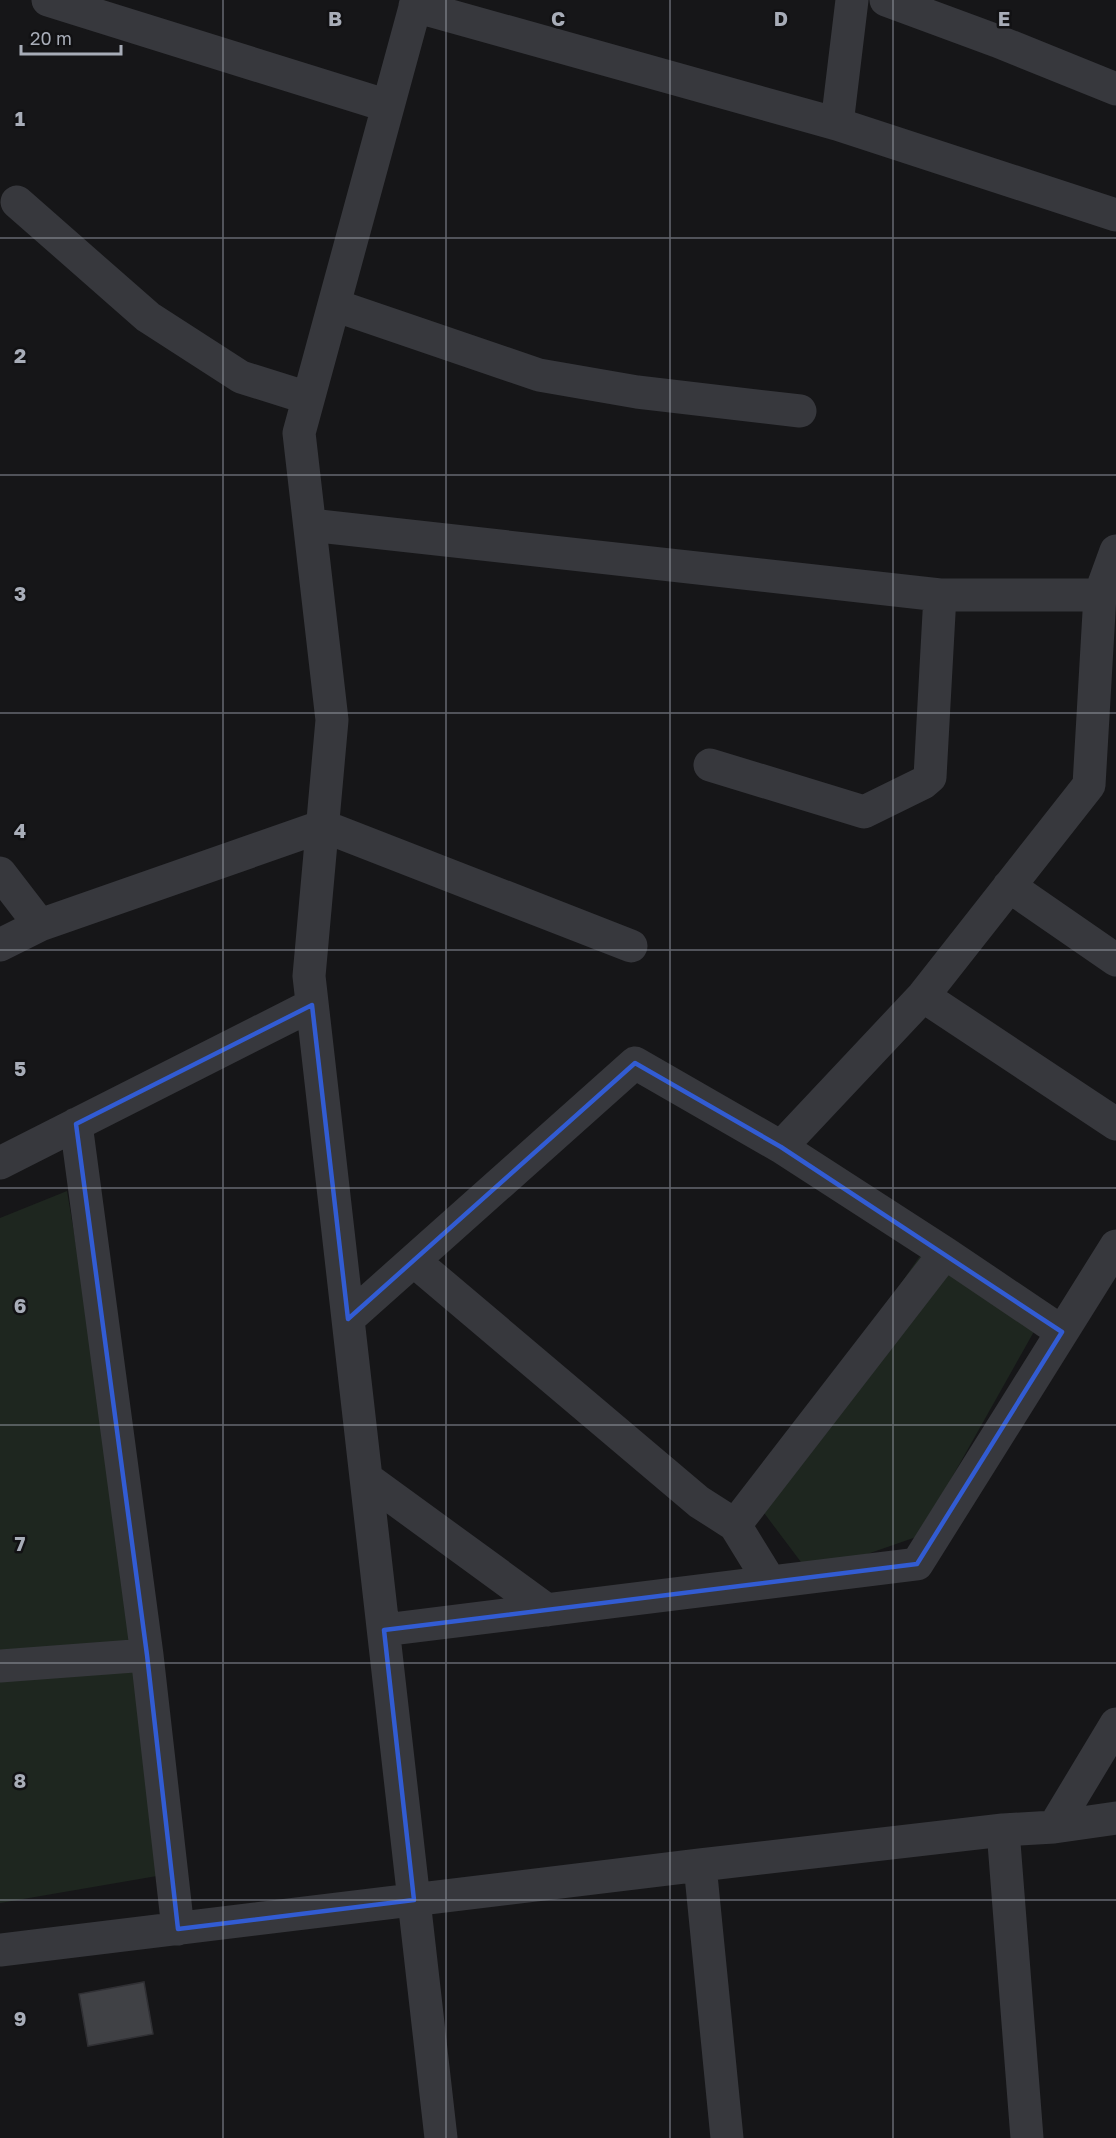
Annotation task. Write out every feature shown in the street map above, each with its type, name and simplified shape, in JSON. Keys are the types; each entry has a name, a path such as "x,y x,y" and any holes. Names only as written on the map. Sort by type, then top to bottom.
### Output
{"street":[{"path":"48,0 388,105"},
{"path":"837,124 852,0"},
{"path":"886,0 997,41 1116,89"},
{"path":"441,2138 309,976 332,720 299,433 416,3 837,124 1116,215"},
{"path":"17,202 148,317 241,377 308,398"},
{"path":"334,304 539,375 637,392 800,411"},
{"path":"310,525 940,595 1100,595"},
{"path":"781,1147 923,996 1089,785 1100,595 1116,551"},
{"path":"710,765 864,812 923,783 930,777 940,595"},
{"path":"0,945 40,925 323,826 631,946"},
{"path":"0,873 40,925"},
{"path":"1009,886 1116,960"},
{"path":"923,996 1116,1124"},
{"path":"0,1163 312,1005"},
{"path":"348,1319 635,1063 781,1147 1062,1332"},
{"path":"76,1124 147,1655 178,1929"},
{"path":"384,1630 917,1564 1116,1246"},
{"path":"735,1525 945,1253"},
{"path":"414,1261 699,1502 735,1525 770,1582"},
{"path":"366,1478 547,1610"},
{"path":"0,1666 147,1655"},
{"path":"1054,1827 1116,1724"},
{"path":"0,1950 700,1865 1003,1830 1054,1827 1116,1818"},
{"path":"1003,1830 1027,2138"},
{"path":"700,1865 727,2138"}],"highlighted area":[{"path":"312,1005 348,1319 635,1063 781,1147 1062,1332 917,1564 384,1630 414,1900 178,1929 147,1655 76,1124"}],"shaded area":[{"path":"67,1191 140,1625 157,1876 0,1903 0,1218"},
{"path":"927,1246 1036,1328 919,1536 810,1574 752,1497"}],"building":[{"path":"144,1982 153,2034 88,2046 79,1994"}]}
